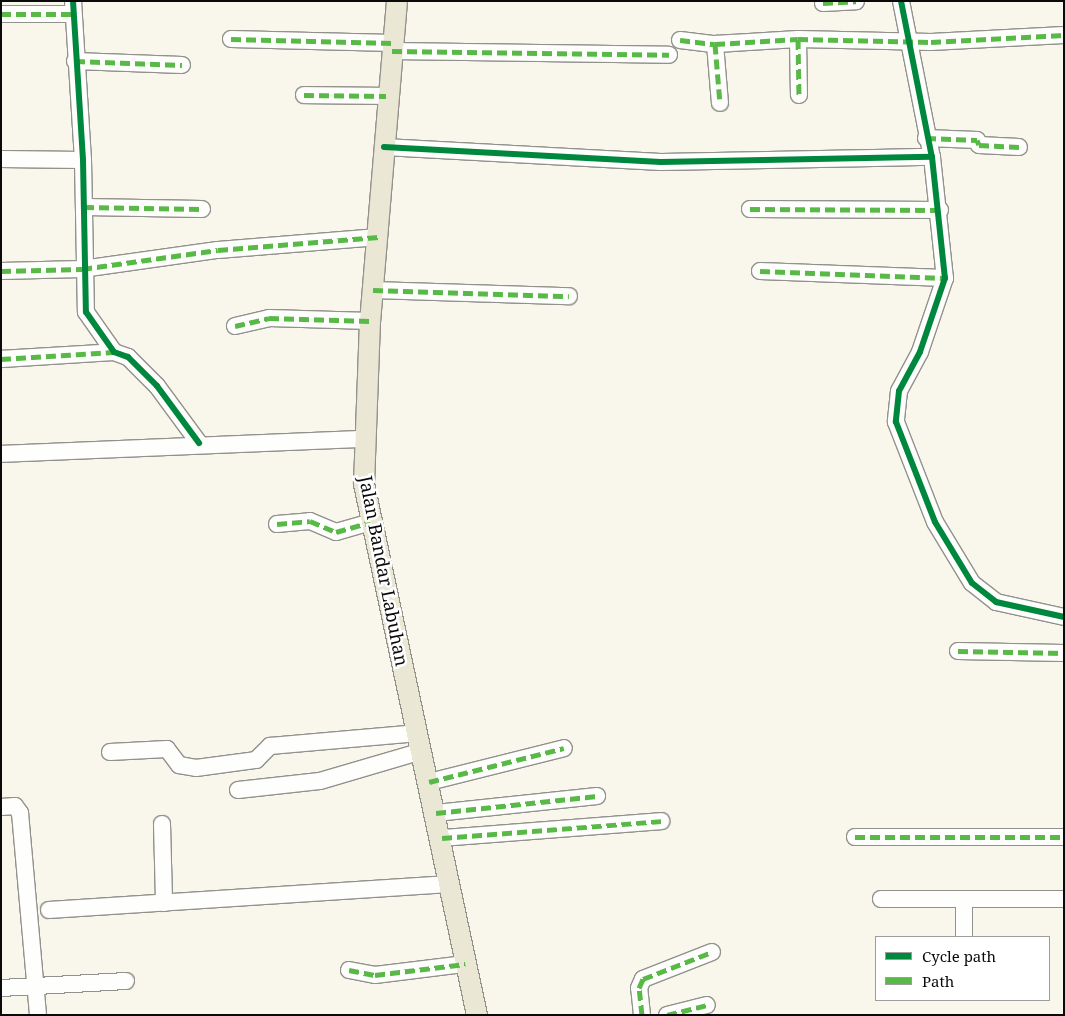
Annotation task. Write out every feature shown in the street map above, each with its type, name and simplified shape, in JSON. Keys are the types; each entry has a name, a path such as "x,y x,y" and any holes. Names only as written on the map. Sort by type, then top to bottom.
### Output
{"main road":[{"name":"Jalan Bandar Labuhan","path":"397,1 386,96 378,237 370,321 364,439 364,484 442,838 449,884 477,1015"}],"street":[{"path":"823,3 856,1"},
{"path":"901,1 910,41 926,138 932,157 940,210 945,278 920,352 899,392 896,422 907,458 934,522 972,583 996,602 1064,617"},
{"path":"1,14 73,8 83,160 82,269 86,312 114,352"},
{"path":"680,40 715,44 798,39 910,41 1064,35"},
{"path":"231,39 393,47 669,55"},
{"path":"798,39 799,95"},
{"path":"715,44 720,103"},
{"path":"75,61 182,65"},
{"path":"304,95 386,96"},
{"path":"926,138 977,140 978,145 1019,147"},
{"path":"384,147 661,162 932,157"},
{"path":"1,159 83,160"},
{"path":"84,207 202,209"},
{"path":"750,209 940,210"},
{"path":"1,271 82,269 218,250 378,237"},
{"path":"760,271 945,278"},
{"path":"373,290 570,296"},
{"path":"235,326 269,318 370,321"},
{"path":"1,359 114,352 128,357 157,386 199,443"},
{"path":"1,454 199,443 364,439"},
{"path":"277,524 310,521 336,532 371,522"},
{"path":"958,651 1064,653"},
{"path":"110,752 167,749 179,765 196,768 256,760 270,746 420,742"},
{"path":"238,790 320,781 420,742"},
{"path":"429,782 564,748"},
{"path":"436,813 597,796"},
{"path":"1,807 15,806 20,812 38,1015"},
{"path":"442,838 661,821"},
{"path":"162,824 164,903"},
{"path":"855,838 1064,837"},
{"path":"49,910 449,884"},
{"path":"881,899 1064,899"},
{"path":"964,899 964,936"},
{"path":"642,1015 641,981 712,952"},
{"path":"349,970 375,975 465,964"},
{"path":"1,988 126,981"},
{"path":"666,1015 707,1005"}],"marked path":[{"path":"823,3 856,1"},
{"path":"1,14 73,14"},
{"path":"680,40 715,44 798,39 931,42 1064,35"},
{"path":"231,39 393,43"},
{"path":"798,39 799,95"},
{"path":"715,44 720,103"},
{"path":"392,51 669,55"},
{"path":"75,61 182,65"},
{"path":"304,95 386,96"},
{"path":"926,138 977,140 979,145 1019,147"},
{"path":"84,207 202,209"},
{"path":"750,209 940,210"},
{"path":"1,271 82,269 218,250 378,237"},
{"path":"760,271 945,278"},
{"path":"373,290 569,296"},
{"path":"235,326 269,318 370,321"},
{"path":"1,359 114,352"},
{"path":"277,524 310,521 336,532 371,522"},
{"path":"958,651 1064,653"},
{"path":"429,782 564,748"},
{"path":"436,813 597,796"},
{"path":"442,838 661,821"},
{"path":"855,837 1064,837"},
{"path":"642,1015 639,988 643,979 712,952"},
{"path":"349,970 375,975 465,964"},
{"path":"667,1015 707,1005"}],"cycle path":[{"path":"73,1 83,160 86,312 114,352 128,357 157,386 199,443"},
{"path":"901,1 932,157 945,278 920,352 899,391 896,422 935,522 972,583 996,602 1064,617"},
{"path":"384,147 661,162 932,157"}]}
